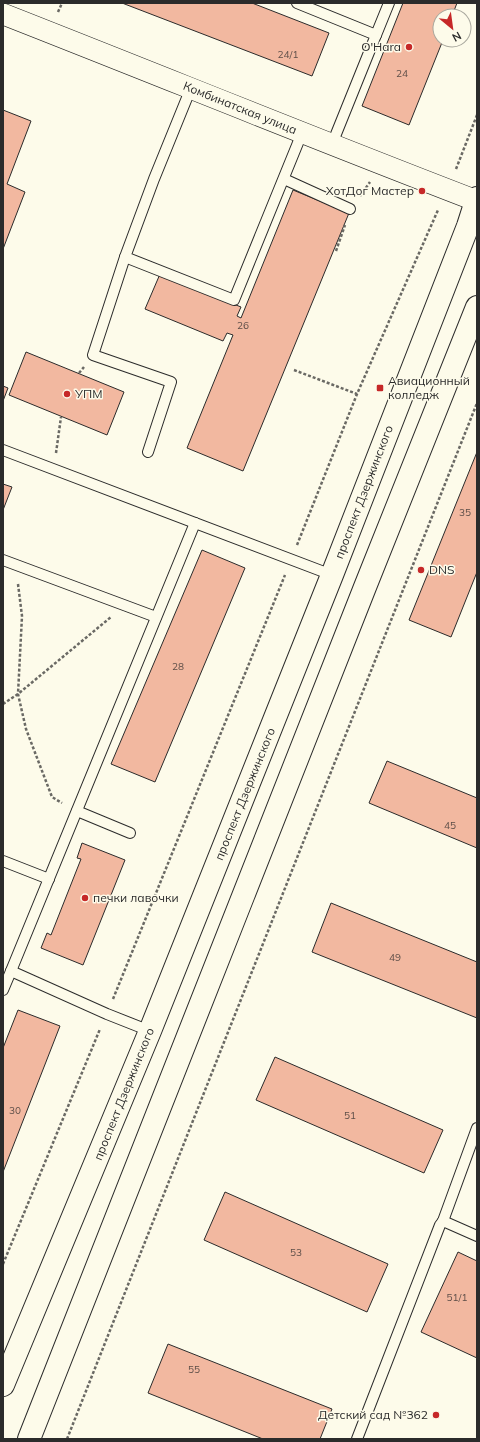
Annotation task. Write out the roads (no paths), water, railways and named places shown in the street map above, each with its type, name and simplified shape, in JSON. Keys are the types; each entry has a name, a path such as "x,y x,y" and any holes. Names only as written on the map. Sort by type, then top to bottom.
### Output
{"main road":[{"name":"проспект Дзержинского","path":"3,1385 150,1031 332,574 477,200"},
{"path":"30,1439 362,594 477,308"}],"street":[{"name":"Комбинатская улица","path":"3,14 302,133 477,200"}],"lane":[{"path":"297,3 376,35"},
{"path":"332,144 389,3"},
{"path":"148,452 171,382 93,356 125,257 154,179 191,88"},
{"path":"125,257 234,300 302,133"},
{"path":"284,179 350,209"},
{"path":"3,450 332,574"},
{"path":"3,990 195,522"},
{"path":"3,560 156,617"},
{"path":"77,811 130,833"},
{"path":"3,861 49,879"},
{"path":"11,971 107,1014 150,1031"},
{"path":"357,1439 477,1128"},
{"path":"442,1221 477,1236"}],"place":[{"name":"O'Hara","path":"409,47"},
{"name":"ХотДог Мастер","path":"422,191"},
{"name":"Авиационный колледж","path":"380,388"},
{"name":"УПМ","path":"67,394"},
{"name":"DNS","path":"421,570"},
{"name":"печки лавочки","path":"85,898"},
{"name":"Детский сад №362","path":"436,1415"}]}
